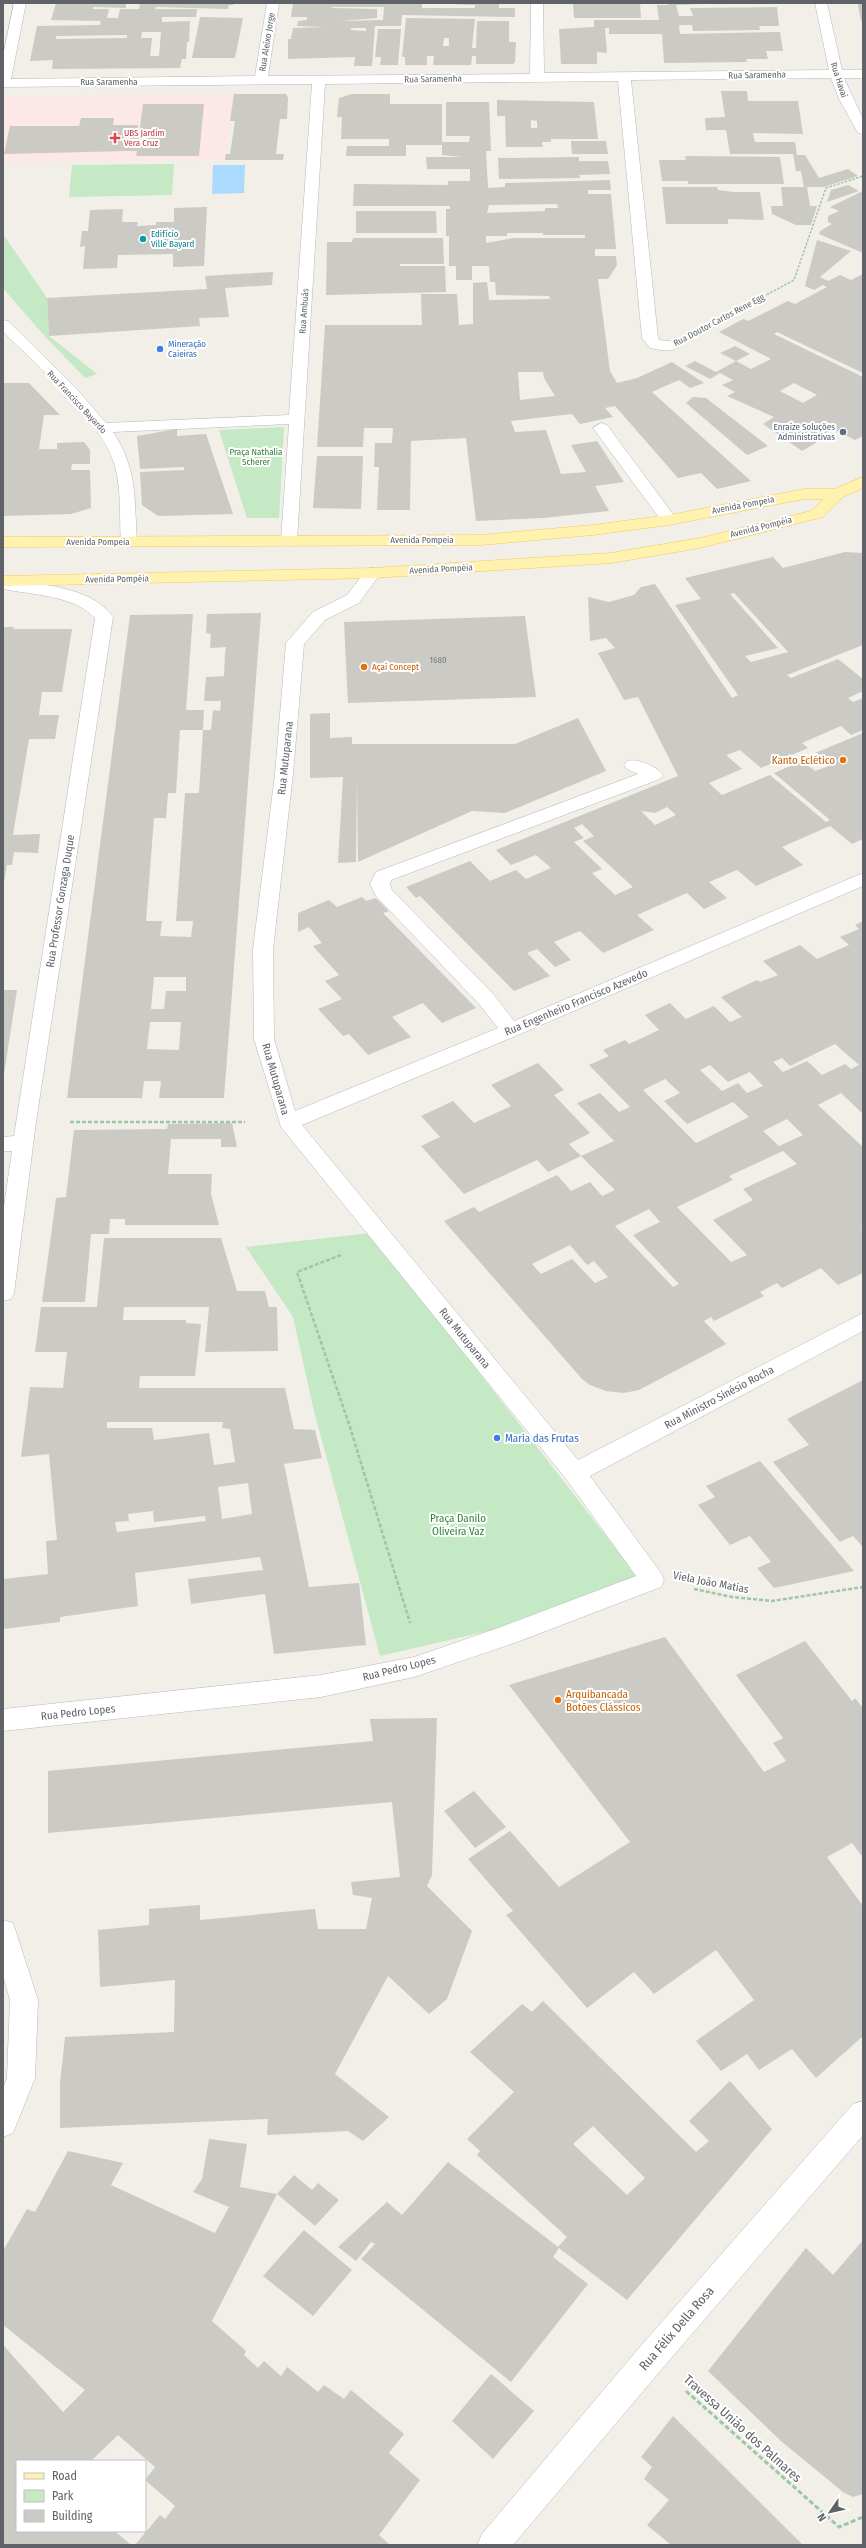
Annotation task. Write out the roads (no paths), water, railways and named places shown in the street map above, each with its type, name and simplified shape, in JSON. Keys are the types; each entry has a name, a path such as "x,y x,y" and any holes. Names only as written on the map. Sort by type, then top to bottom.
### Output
{"main road":[{"name":"Avenida Pompéia","path":"3,582 373,573 611,558 700,543 817,514 837,494 863,482"},
{"name":"Avenida Pompeia","path":"3,542 481,540 593,530 669,520 804,494 837,494"}],"street":[{"path":"4,83 20,3"},
{"name":"Rua Aleixo Jorge","path":"261,81 272,3"},
{"path":"537,3 537,78"},
{"name":"Rua Havaí","path":"821,3 835,74 849,108 863,130"},
{"name":"Rua Saramenha","path":"4,83 319,81 863,74"},
{"name":"Rua Doutor Carlos Rene Egg","path":"624,77 650,338 655,345 673,345"},
{"name":"Rua Ambuás","path":"289,541 319,81"},
{"name":"Rua Francisco Bayardo","path":"3,324 104,428 122,463 129,542"},
{"path":"104,428 297,419"},
{"path":"601,428 669,520"},
{"name":"Rua Mutuparana","path":"373,573 353,599 319,616 295,643 284,774 263,949 264,1038 288,1122 575,1474"},
{"name":"Rua Professor Gonzaga Duque","path":"3,582 72,597 92,606 104,617 26,1122 13,1144 3,1292"},
{"path":"511,1030 487,1000 384,892 380,884 383,876 654,775 633,764"},
{"name":"Rua Engenheiro Francisco Azevedo","path":"288,1122 511,1030 863,879"},
{"name":"Rua Ministro Sinésio Rocha","path":"575,1474 863,1321"},
{"name":"Rua Pedro Lopes","path":"3,1720 321,1686 423,1664 508,1635 652,1580 575,1474"},
{"path":"3,1932 24,2000 21,2078 3,2123"},
{"name":"Rua Félix Della Rosa","path":"493,2545 650,2359 863,2114"}],"water":[{"path":"213,165 245,165 244,193 212,194"}],"place":[{"name":"UBS Jardim Vera Cruz","path":"115,138"},
{"name":"Edifício Ville Bayard","path":"143,239"},
{"name":"Mineração Caieiras","path":"160,349"},
{"name":"Enraíze Soluções Administrativas","path":"843,432"},
{"name":"Açaí Concept","path":"364,667"},
{"name":"Kanto Eclético","path":"843,760"},
{"name":"Maria das Frutas","path":"497,1438"},
{"name":"Arquibancada Botões Clássicos","path":"558,1700"}],"park label":[{"name":"Praça Nathalia Scherer","path":"256,458"},
{"name":"Praça Danilo Oliveira Vaz","path":"458,1524"}]}
